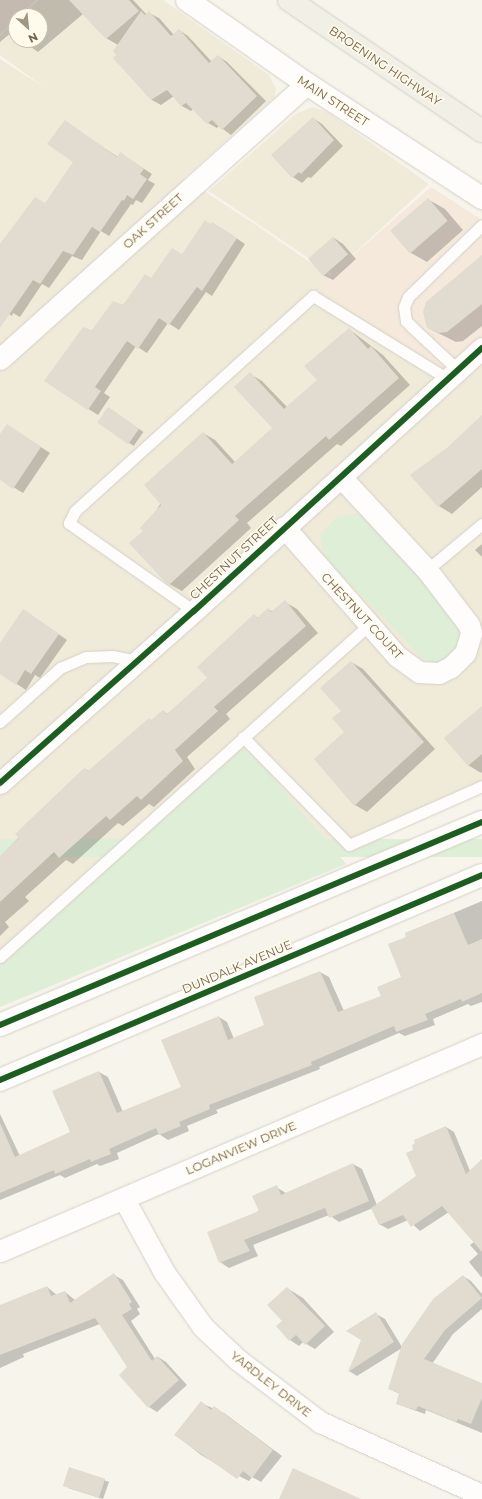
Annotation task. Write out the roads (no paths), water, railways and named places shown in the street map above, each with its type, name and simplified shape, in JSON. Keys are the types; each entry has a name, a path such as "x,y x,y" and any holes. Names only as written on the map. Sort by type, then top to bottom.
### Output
{"main road":[{"name":"MAIN STREET","path":"187,0 307,84 482,198"},
{"name":"BROENING HIGHWAY","path":"289,0 482,131"},
{"path":"0,1025 482,822"},
{"name":"DUNDALK AVENUE","path":"0,1080 482,874"}],"street":[{"name":"OAK STREET","path":"0,359 307,84"},
{"name":"CHESTNUT STREET","path":"0,783 194,611 284,527 482,348"},
{"name":"CHESTNUT COURT","path":"284,527 397,656 419,672 439,673 451,667 465,653 471,633 469,625 449,596 427,570 341,477"},
{"name":"LOGANVIEW DRIVE","path":"0,1251 480,1051"},
{"name":"YARDLEY DRIVE","path":"124,1199 164,1272 202,1327 238,1360 320,1422 482,1495"}],"lane":[{"path":"453,375 406,321 404,307 408,297 482,225"},
{"path":"194,611 69,523 75,511 314,296 453,375"},
{"path":"427,570 482,524"},
{"path":"0,957 369,625"},
{"path":"0,722 60,668 86,657 112,656 138,661"},
{"path":"243,737 349,845 482,786"}]}
